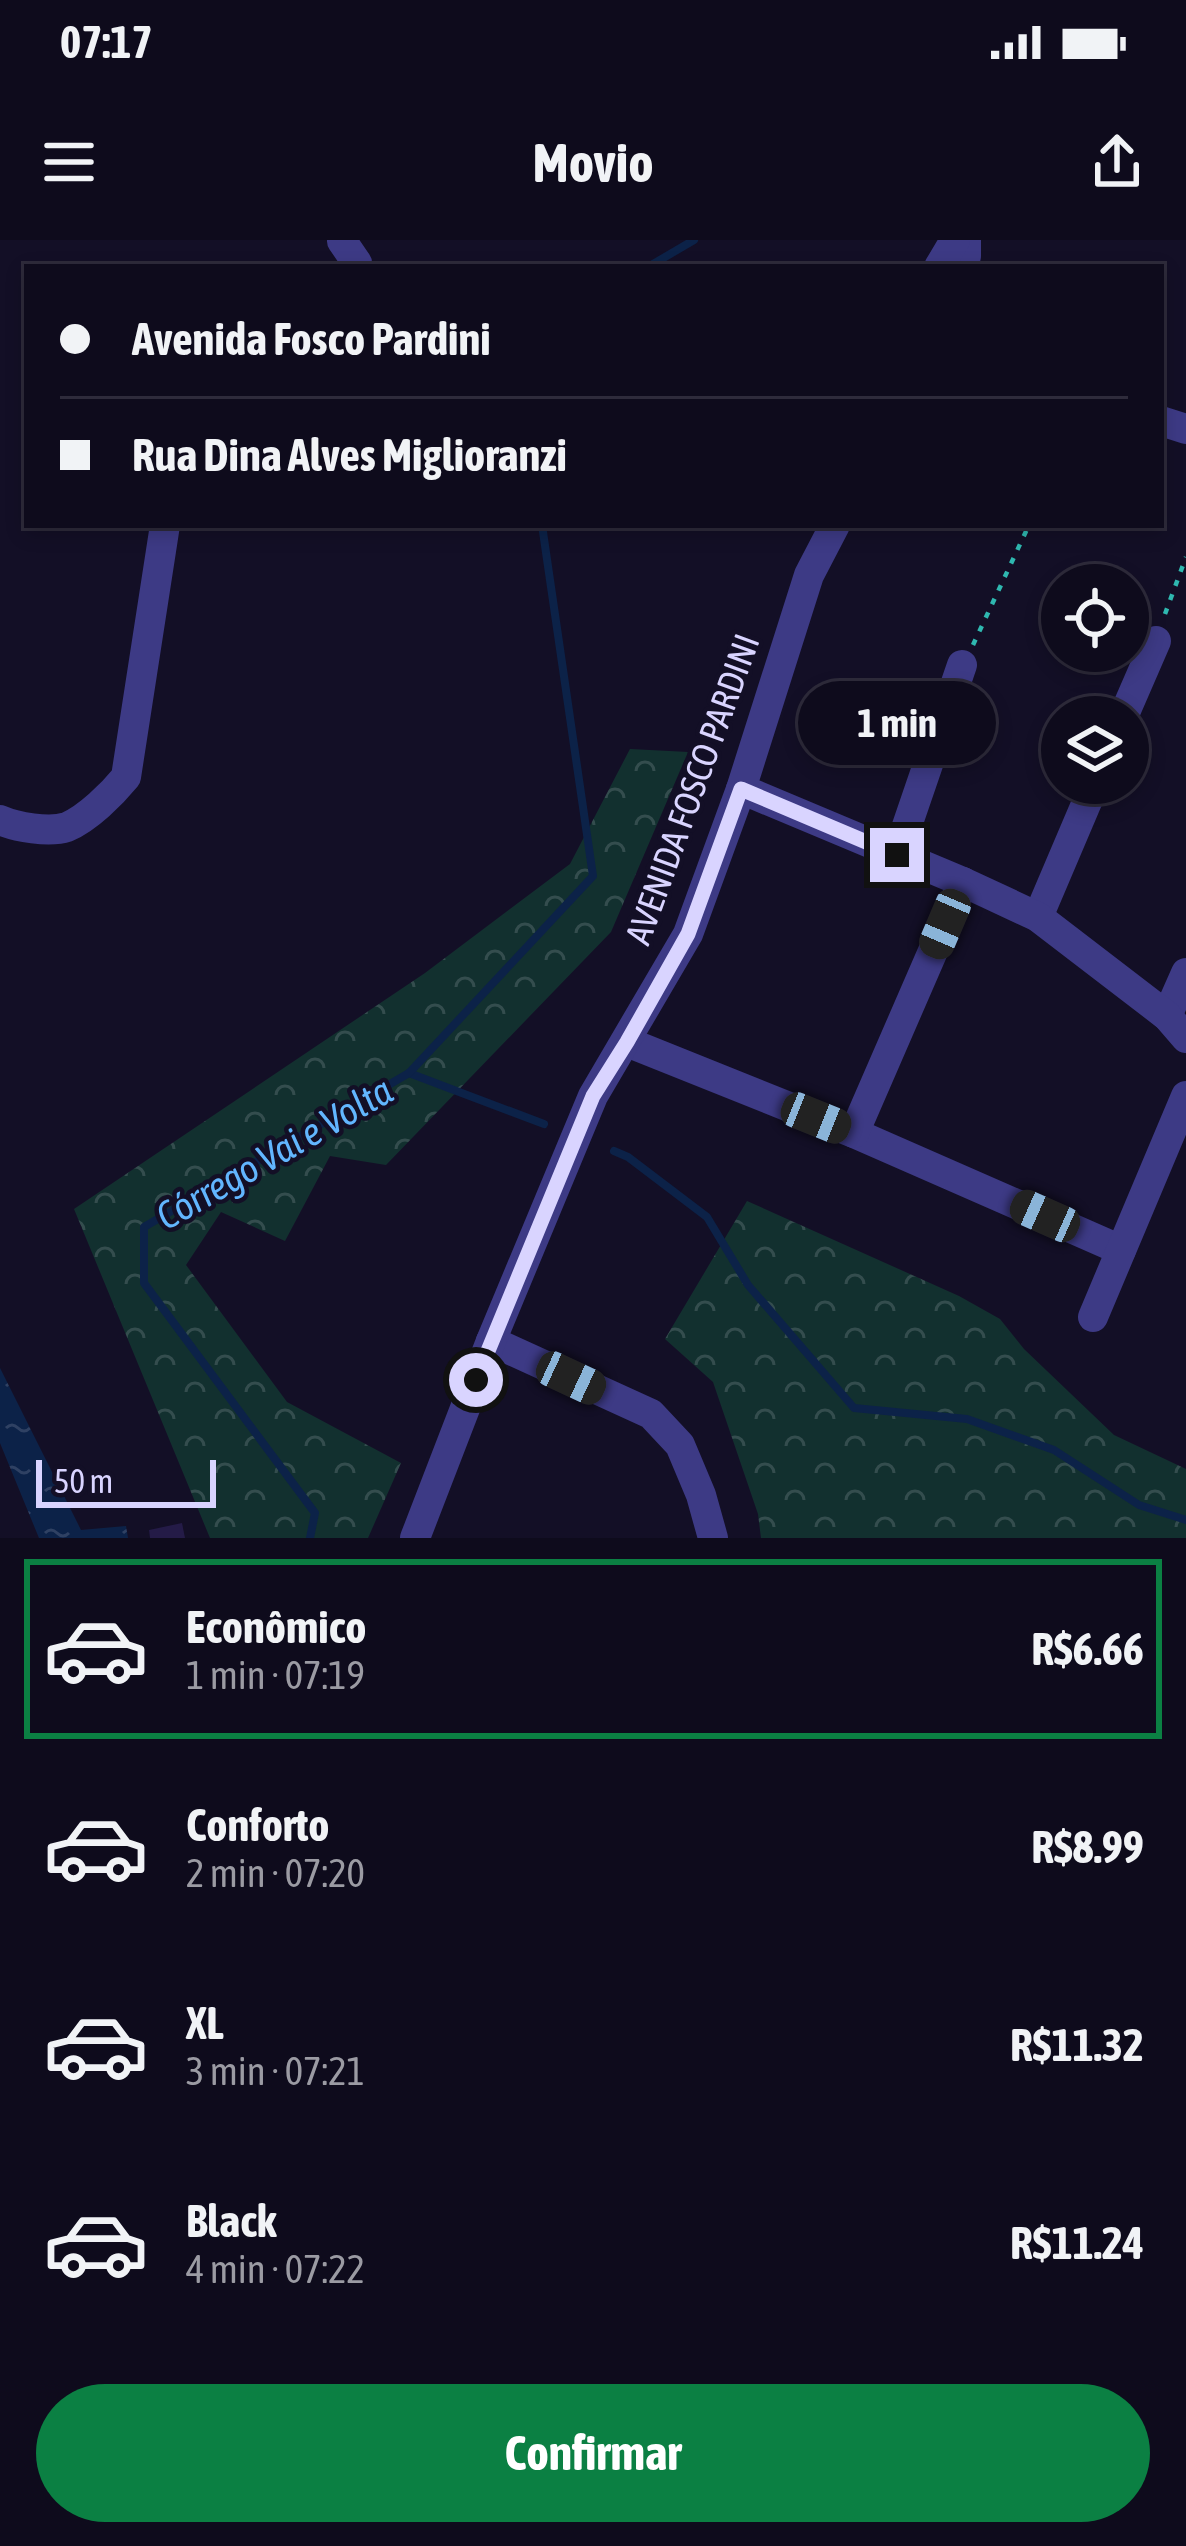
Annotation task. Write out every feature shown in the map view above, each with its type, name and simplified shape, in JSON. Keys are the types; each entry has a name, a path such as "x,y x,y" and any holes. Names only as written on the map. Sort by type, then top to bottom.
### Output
{"street":[{"path":"0,820 17,828 65,828 110,797 126,777 164,528"},
{"name":"AVENIDA FOSCO PARDINI","path":"416,1538 491,1341 593,1096 688,934 741,789 809,575 833,528"},
{"path":"1132,696 1156,641"},
{"path":"897,855 962,665"},
{"path":"741,789 1038,917 1176,1027 1186,973"},
{"path":"1038,917 1086,804"},
{"path":"854,1133 963,882"},
{"path":"627,1042 854,1133 1121,1250"},
{"path":"1093,1317 1186,1096"},
{"path":"491,1341 651,1414 680,1445 713,1538"}],"path":[{"path":"962,665 1027,528"},
{"path":"1156,641 1186,557"}],"green space":[{"path":"630,749 688,752 611,932 386,1165 330,1156 285,1241 221,1212 186,1265 287,1402 401,1463 368,1538 210,1538 74,1209 425,973 570,864"},
{"path":"747,1201 1000,1319 1024,1349 1114,1435 1186,1469 1186,1538 761,1538 758,1514 713,1382 665,1339"}],"water":[{"path":"0,1368 81,1530 126,1526 128,1538 39,1538 0,1443"}],"building":[{"path":"182,1523 185,1538 150,1538 149,1530"}],"waterway":[{"name":"Córrego Vai e Volta","path":"653,264 694,240"},
{"name":"Córrego Vai e Volta","path":"310,1538 315,1513 144,1283 144,1227 409,1073 593,876 542,528"},
{"name":"Córrego Vai e Volta","path":"409,1073 544,1124"},
{"name":"Córrego Vai e Volta","path":"614,1151 707,1217 748,1285 854,1408 967,1419 1054,1450 1139,1505 1186,1520"}],"route":[{"path":"476,1380 593,1096 688,934 741,789 897,855"}]}
